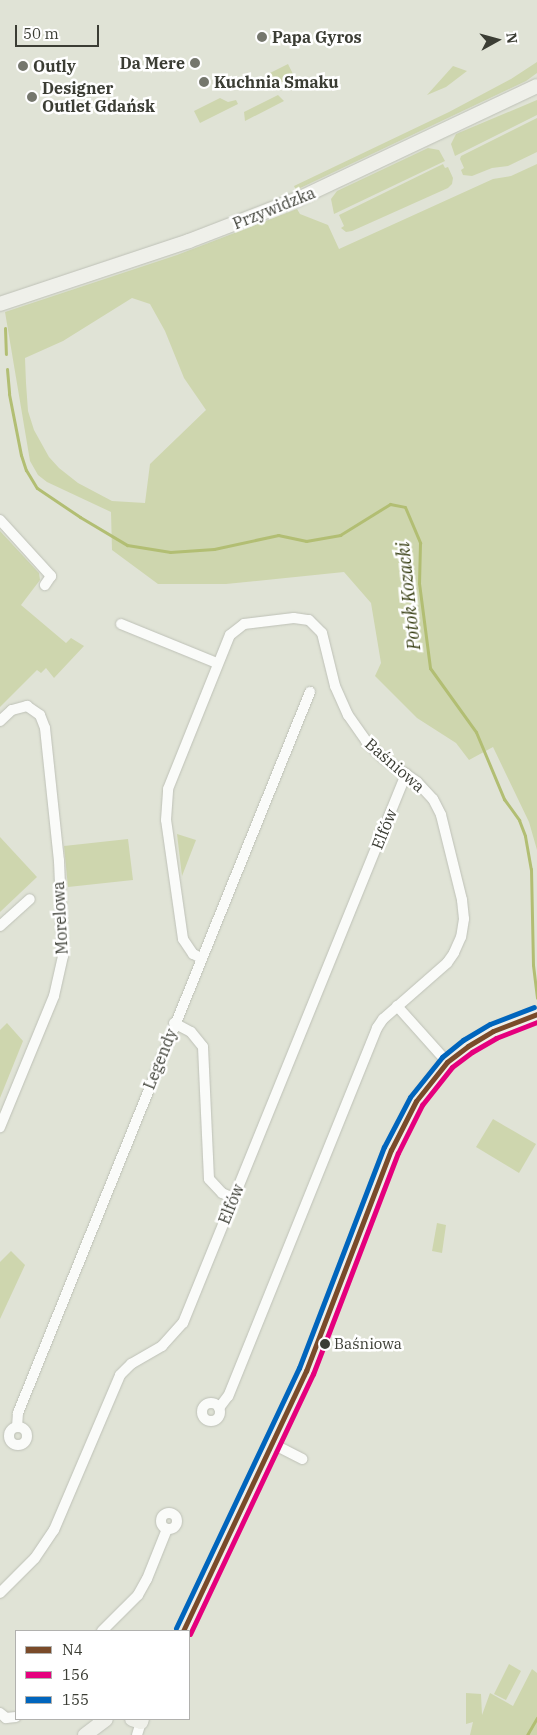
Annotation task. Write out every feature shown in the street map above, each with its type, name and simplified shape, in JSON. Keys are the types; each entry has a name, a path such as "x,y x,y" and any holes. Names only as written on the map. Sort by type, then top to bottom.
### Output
{"street":[{"name":"Przywidzka","path":"0,304 189,241 298,200 537,86"},
{"path":"0,520 51,576 45,585"},
{"name":"Baśniowa","path":"201,958 193,954 183,939 166,804 168,789 230,634 237,627 244,624 294,618 309,620 322,633 335,686 348,715 366,741 383,758 418,782 433,799 441,815 462,900 464,919 461,937 450,958 397,1006 377,1028 228,1396 219,1408"},
{"path":"121,624 217,663"},
{"name":"Legendy","path":"17,1427 18,1412 174,1023 310,692"},
{"name":"Morelowa","path":"0,721 12,710 28,706 40,715 45,728 59,861 63,956 54,996 0,1127"},
{"name":"Elfów","path":"0,1593 35,1558 54,1530 120,1375 131,1364 162,1346 183,1323 406,774"},
{"path":"0,926 30,899"},
{"path":"397,1006 447,1062"},
{"path":"183,1630 306,1371 391,1150 416,1101 447,1062 481,1038 537,1014"},
{"path":"174,1023 191,1032 203,1047 209,1178 222,1193 233,1198"},
{"path":"273,1444 302,1459"},
{"path":"103,1630 138,1595 147,1579 167,1530"},
{"path":"0,1713 6,1718 15,1717"},
{"path":"85,1735 105,1720"}],"green space":[{"path":"537,62 537,73 526,81 296,190 294,186 449,112 511,79"},
{"path":"288,64 294,76 264,91 262,87 270,80 270,73"},
{"path":"453,66 467,71 446,87 427,95"},
{"path":"278,95 284,101 245,121 244,112"},
{"path":"220,98 228,102 236,100 238,104 200,123 194,111"},
{"path":"537,100 537,115 455,156 451,144 456,134"},
{"path":"537,118 537,152 508,166 492,168 472,176 463,175 461,170 464,168 460,159 461,156"},
{"path":"428,148 439,150 445,161 334,214 331,199 337,191"},
{"path":"443,164 445,168 448,167 453,178 452,184 448,188 352,231 346,232 341,228 344,226 339,215"},
{"path":"537,164 537,850 529,822 493,747 469,760 456,743 417,718 375,676 381,663 371,603 344,572 226,584 158,584 112,550 111,512 47,482 38,475 30,461 5,312 177,255 297,209 300,214 328,225 339,249 493,179 511,176","holes":["132,298 150,304 165,331 184,378 206,410 150,464 145,503 112,501 78,483 59,468 49,457 34,430 28,411 25,358 63,341"]},
{"path":"0,531 39,573 40,580 21,605 66,643 71,638 84,646 54,678 46,668 41,673 37,670 0,707"},
{"path":"177,834 196,840 182,876"},
{"path":"0,837 37,877 0,912"},
{"path":"128,839 133,880 68,887 64,846"},
{"path":"7,1023 23,1041 0,1098 0,1030"},
{"path":"493,1119 536,1144 519,1173 476,1147"},
{"path":"437,1223 446,1225 442,1253 432,1251"},
{"path":"11,1251 25,1265 0,1319 0,1262"},
{"path":"509,1664 521,1671 506,1700 494,1694"},
{"path":"532,1669 537,1673 537,1735 470,1735 473,1722 466,1724 466,1693 481,1694 482,1715 490,1693 513,1706"}],"waterway":[{"name":"Potok Kozacki","path":"5,328 6,354"},
{"name":"Potok Kozacki","path":"7,369 9,394 21,455 26,470 37,488 127,545 170,552 214,549 278,535 306,541 340,535 390,504 405,507 420,543 419,583 430,668 476,732 504,799 519,820 525,836 531,869 533,965 537,998"},
{"path":"527,1735 537,1718"}],"transit line":[{"name":"155","path":"176,1628 299,1368 384,1147 410,1097 442,1057 463,1040 490,1024 534,1007"},
{"name":"N4","path":"183,1630 306,1371 391,1150 416,1101 447,1062 468,1046 493,1031 537,1014"},
{"name":"156","path":"190,1634 313,1374 398,1153 422,1105 452,1067 472,1052 496,1038 537,1022"}],"place":[{"name":"Papa Gyros","path":"262,37"},
{"name":"Da Mere","path":"195,63"},
{"name":"Outly","path":"23,66"},
{"name":"Kuchnia Smaku","path":"204,82"},
{"name":"Designer Outlet Gdańsk","path":"32,97"},
{"name":"Baśniowa","path":"325,1344"}]}
